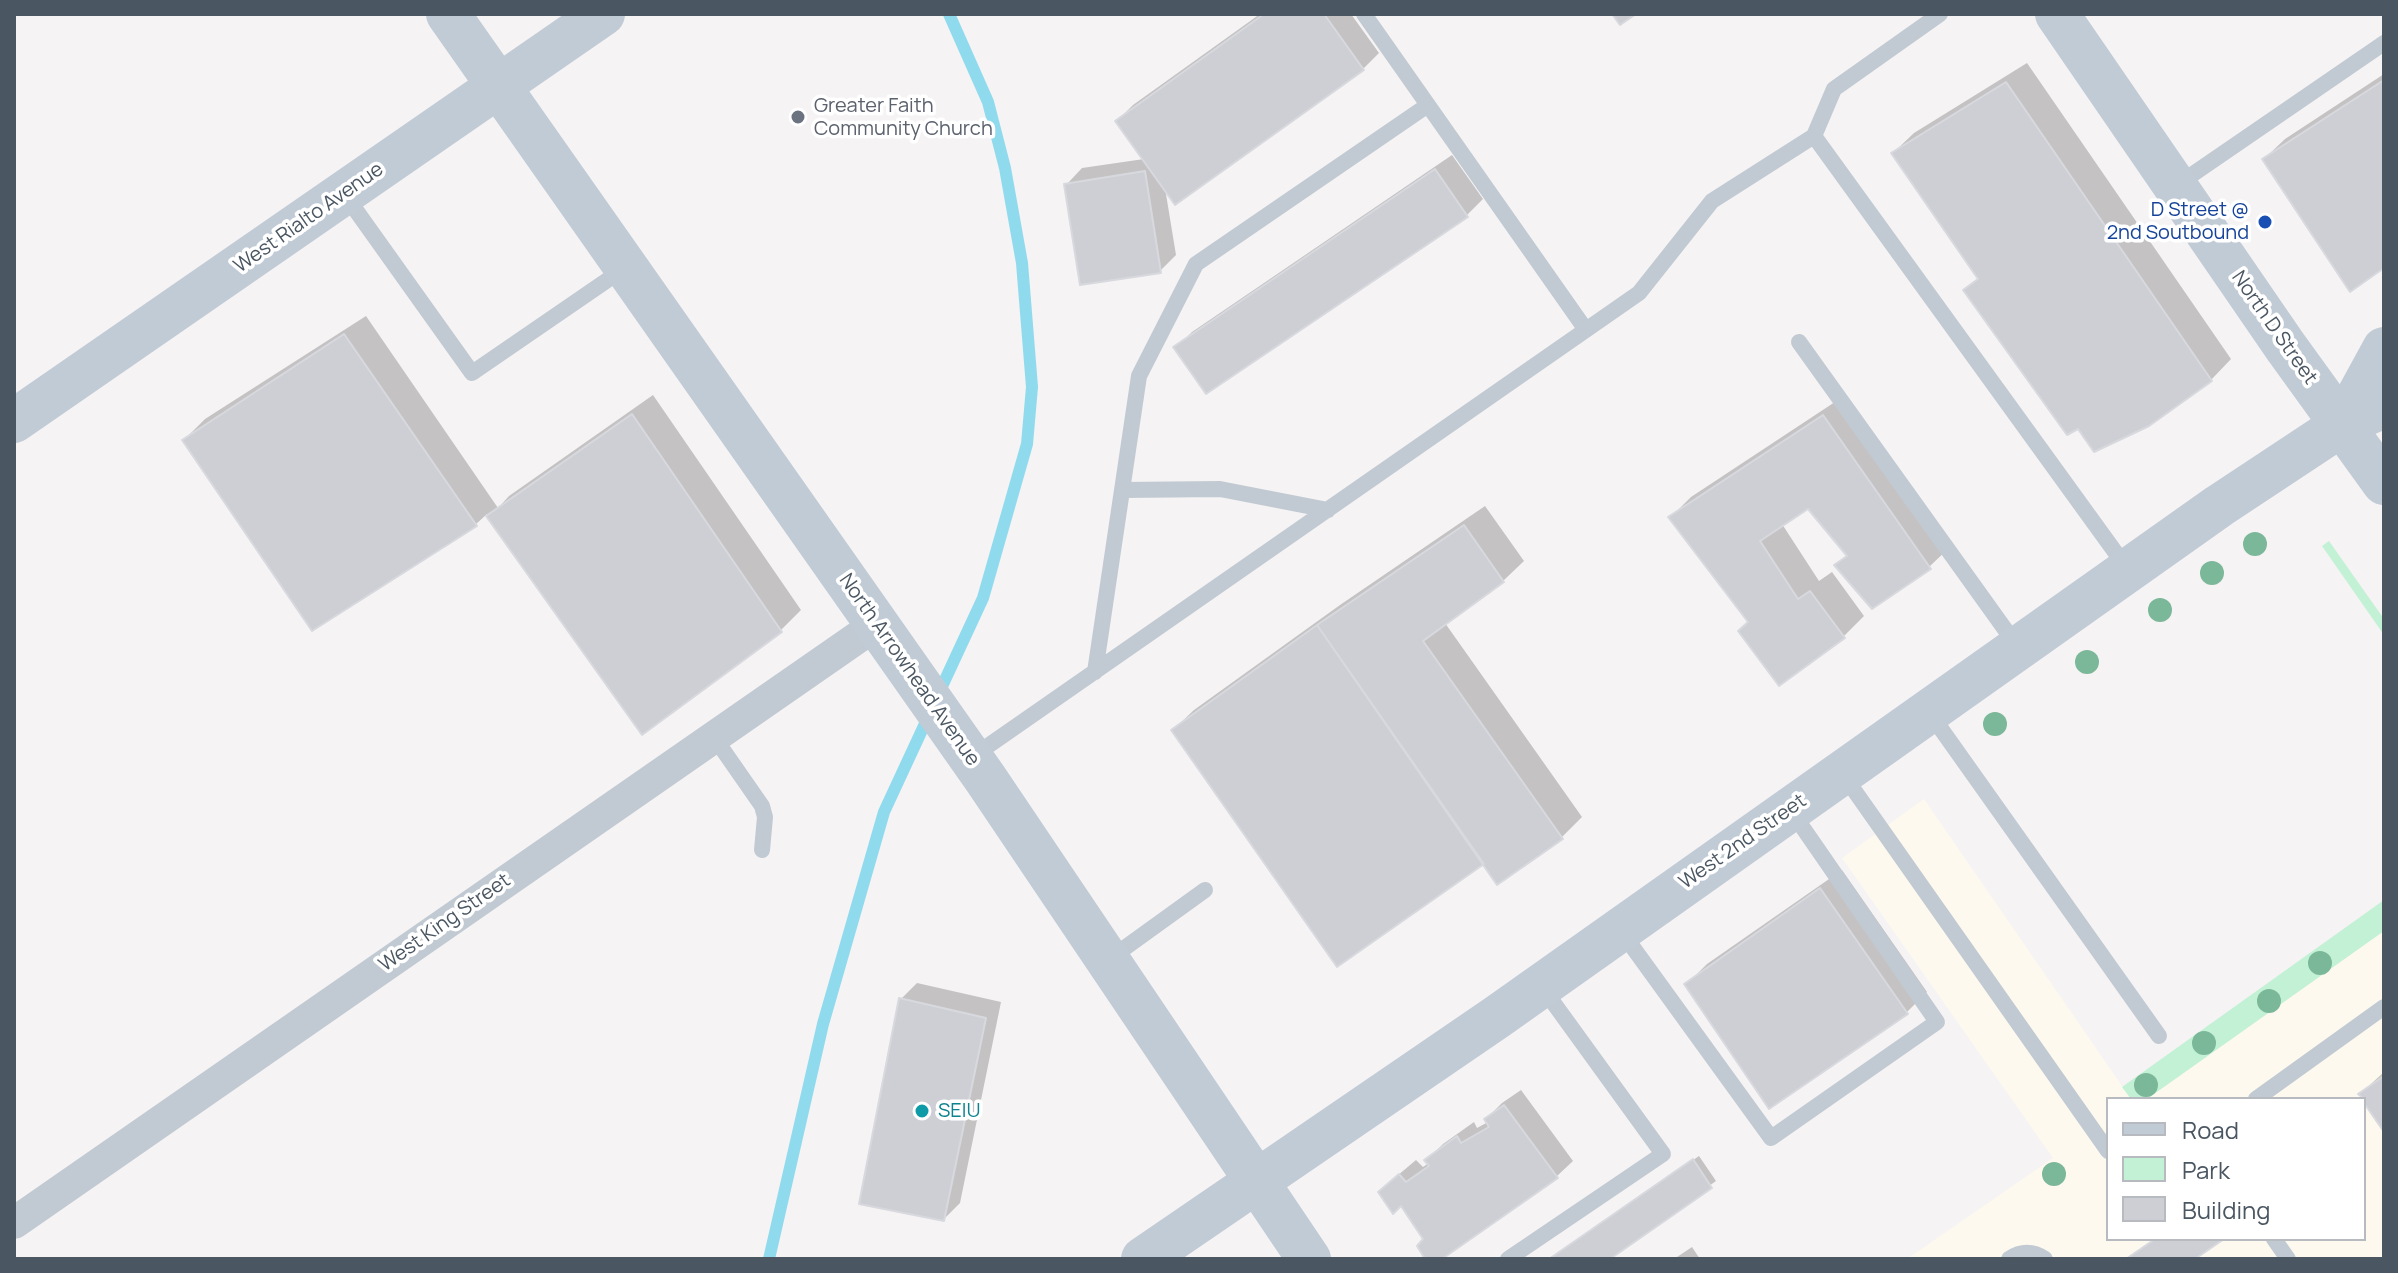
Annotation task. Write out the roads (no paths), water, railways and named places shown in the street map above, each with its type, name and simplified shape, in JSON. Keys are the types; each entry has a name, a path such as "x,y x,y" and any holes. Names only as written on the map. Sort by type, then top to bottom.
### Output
{"main road":[{"name":"North Arrowhead Avenue","path":"448,14 978,768 1309,1259"},
{"name":"West Rialto Avenue","path":"14,421 603,14"},
{"name":"North D Street","path":"2057,14 2292,357 2384,483"},
{"name":"West 2nd Street","path":"2343,424 2384,349"},
{"name":"West 2nd Street","path":"1143,1259 1541,986 2219,506 2343,424 2384,406"}],"street":[{"name":"West King Street","path":"14,1223 877,624"}],"lane":[{"path":"1364,14 1586,330"},
{"path":"978,768 1095,672 1639,293 1712,201 1814,136 1834,89 1940,14"},
{"path":"2176,185 2384,43"},
{"path":"1095,672 1139,376 1196,264 1428,105"},
{"path":"1814,136 2128,570"},
{"path":"344,194 472,373 627,267"},
{"path":"1799,342 2018,647"},
{"path":"1123,490 1220,489 1328,510"},
{"path":"1929,712 2159,1036"},
{"path":"714,737 762,806 765,817 762,850"},
{"path":"1842,773 2106,1148"},
{"path":"1620,930 1771,1138 1937,1022 1790,810"},
{"path":"1107,961 1205,890"},
{"path":"1508,1259 1663,1154 1541,986"},
{"path":"2259,1097 2384,1007"},
{"path":"2275,1241 2288,1259"},
{"path":"2009,1259 2018,1253 2030,1252 2045,1259"}],"waterway":[{"path":"938,695 983,598 1027,444 1032,387 1022,263 1005,168 988,102 949,14"},
{"path":"769,1259 823,1024 884,812 929,715"}],"place":[{"name":"Greater Faith Community Church","path":"798,117"},
{"name":"D Street @ 2nd Soutbound","path":"2265,222"},
{"name":"SEIU","path":"922,1111"}]}
